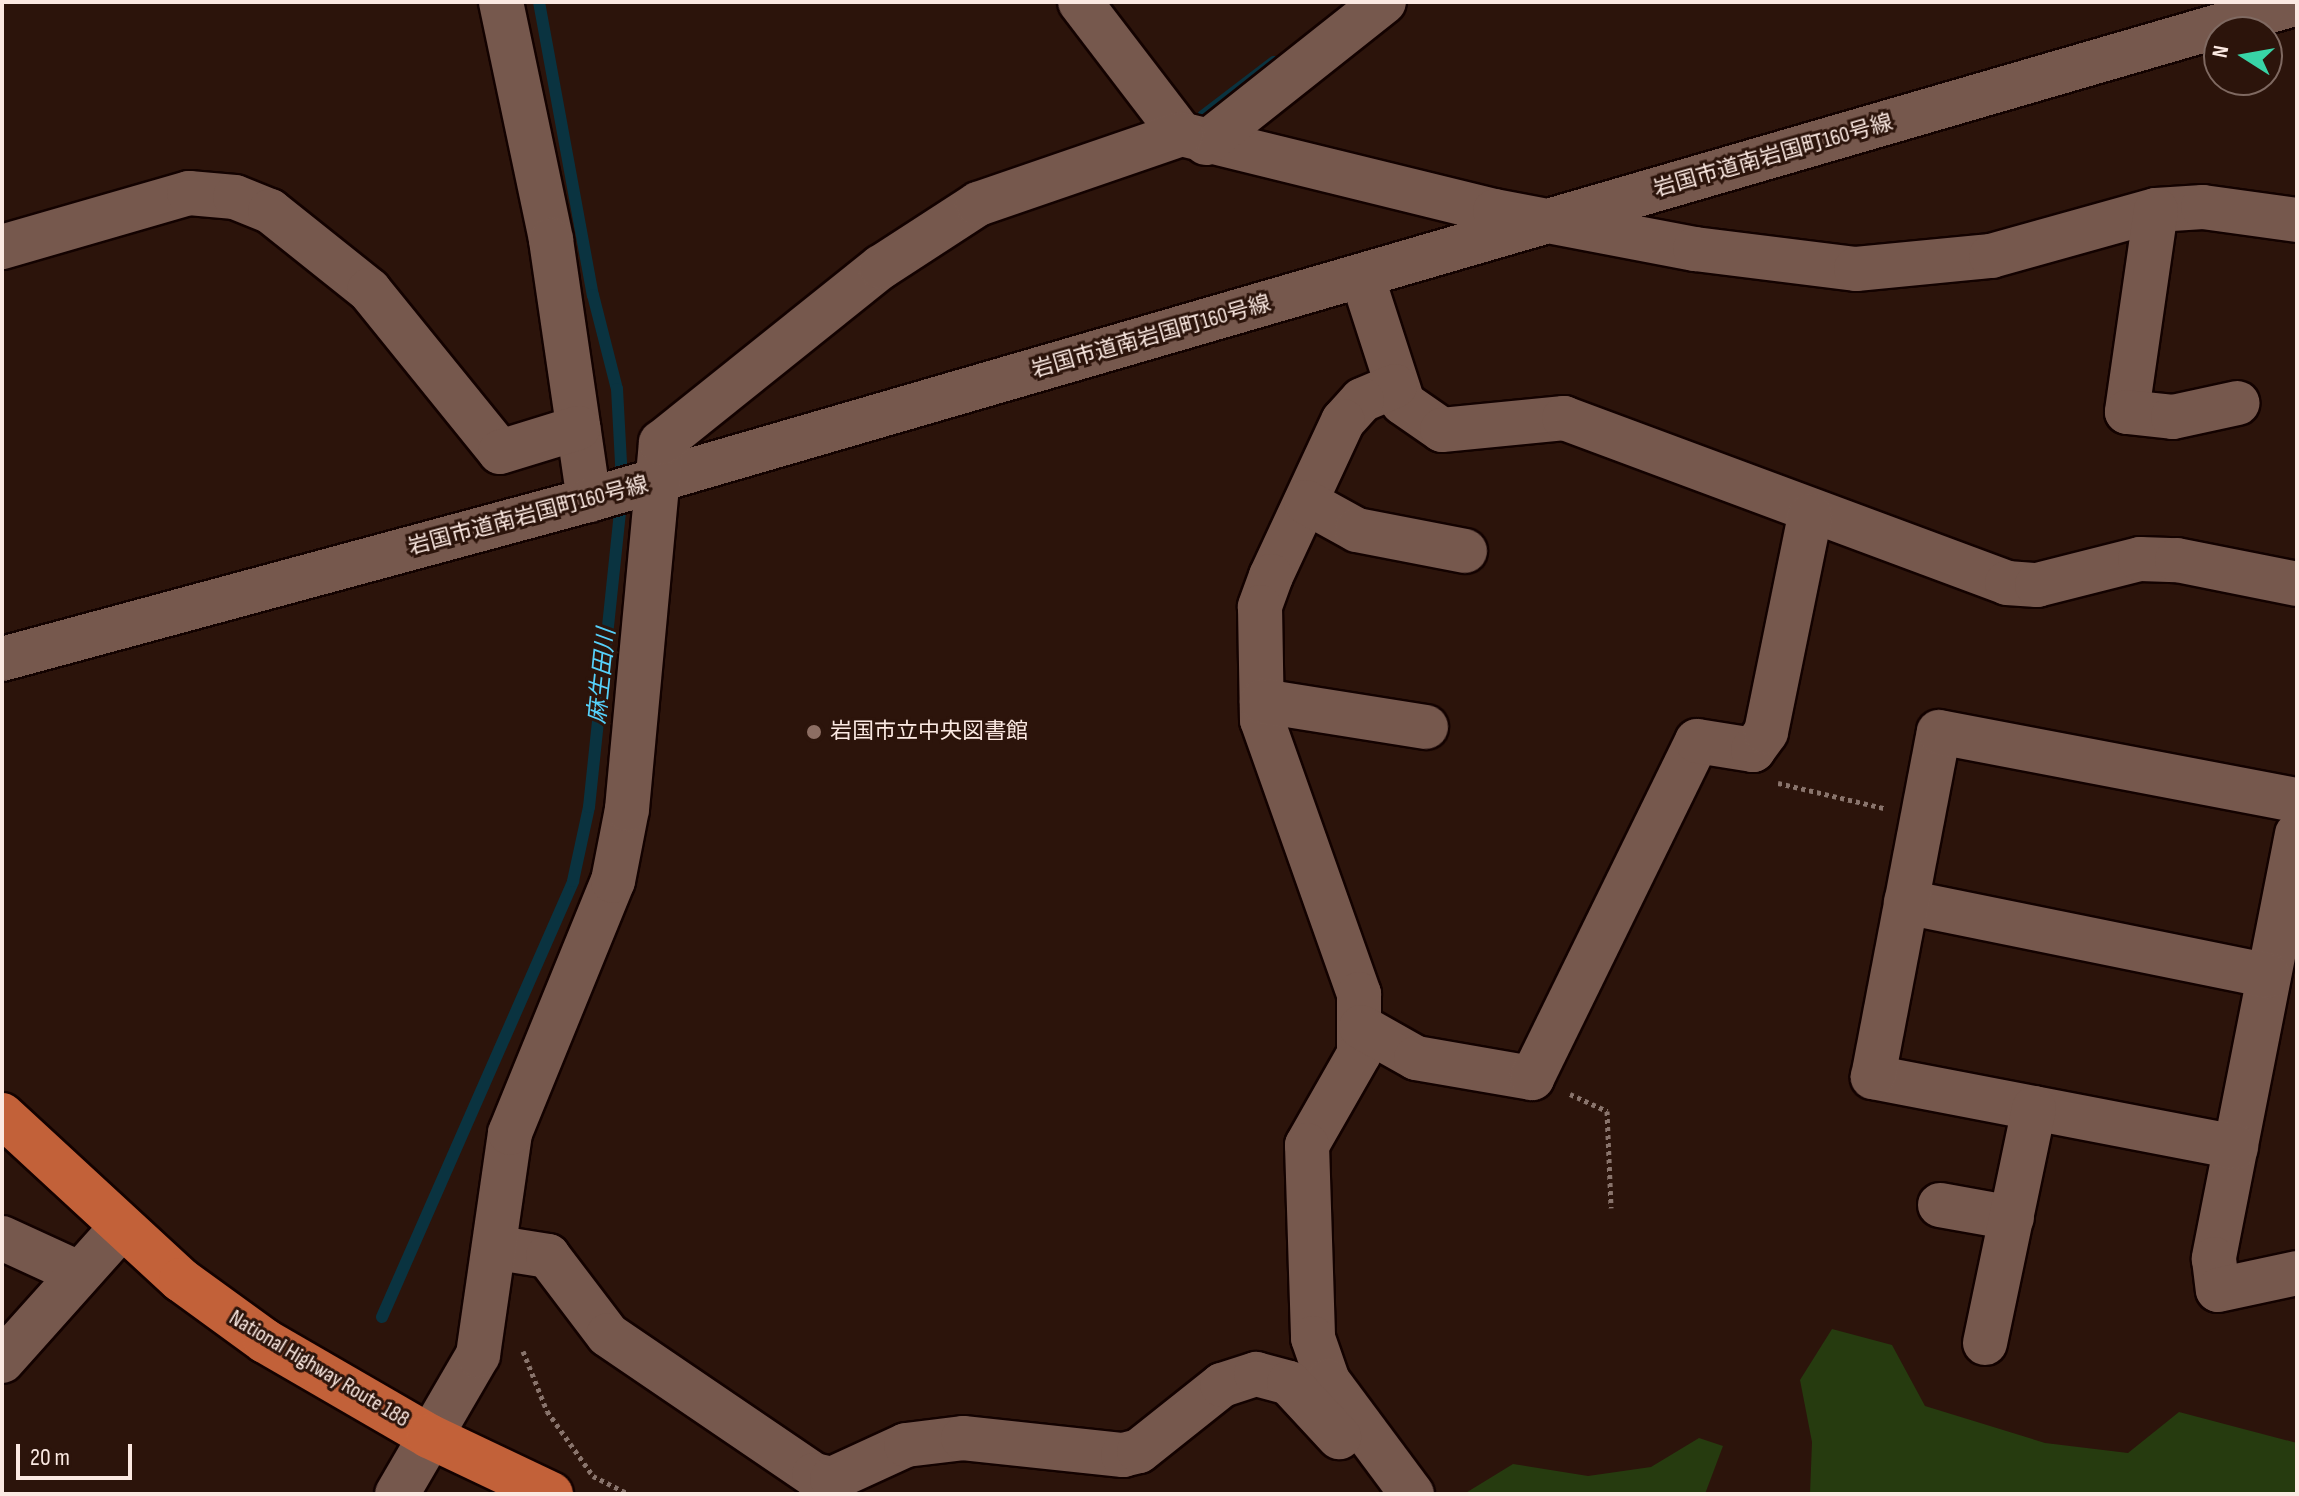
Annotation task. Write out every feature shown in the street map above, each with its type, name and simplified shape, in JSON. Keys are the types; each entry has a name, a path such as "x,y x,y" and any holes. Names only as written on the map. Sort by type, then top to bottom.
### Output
{"highway":[{"name":"National Highway Route 188","path":"2,1115 121,1228 265,1341 429,1436 551,1494"}],"street":[{"path":"501,2 551,240 589,500"},
{"path":"1080,2 1194,138 1550,221 1856,269 1991,256 2156,210 2203,207 2297,220"},
{"path":"397,1494 478,1355 498,1248 510,1133 613,881 627,809 661,443 881,267 978,204 1194,138 1384,2"},
{"name":"岩国市道南岩国町160号線","path":"2,659 589,500 2297,3"},
{"path":"2,247 189,193 235,197 270,211 369,290 500,452 578,428"},
{"path":"2156,210 2127,412 2173,417 2238,403"},
{"path":"1362,276 1395,386 1420,420 1442,430 1564,418 1810,515 2007,583 2037,585 2165,559 2297,584"},
{"path":"1395,386 1362,400 1343,421 1260,607 1262,701 1281,782 1359,994 1361,1027 1344,1088 1307,1145 1313,1338 1328,1381 1412,1494"},
{"path":"1306,502 1357,530 1465,551"},
{"path":"1361,1027 1416,1058 1532,1078 1697,741 1753,750 1766,732 1810,515"},
{"path":"1262,701 1426,727"},
{"path":"2236,1147 1873,1077 1939,732 2297,800"},
{"path":"2297,834 2290,912 2269,976 2214,1259 2218,1290 2297,1273"},
{"path":"1906,902 2269,976"},
{"path":"1985,1343 2034,1108"},
{"path":"1940,1205 2012,1218"},
{"path":"2,1361 121,1228"},
{"path":"2,1238 78,1273"},
{"path":"498,1248 548,1256 608,1335 814,1475 832,1479 906,1445 963,1438 1123,1455 1139,1451 1222,1385 1256,1374 1289,1383 1381,1494"}],"path":[{"path":"1753,750 1780,785 1922,816"},
{"path":"1532,1078 1607,1111 1611,1208"},
{"path":"522,1337 525,1367 547,1411 593,1476 629,1494"}],"green space":[{"path":"1832,1329 1892,1345 1925,1406 2045,1443 2128,1453 2179,1412 2297,1443 2297,1494 1810,1494 1812,1442 1800,1380"},
{"path":"1699,1438 1723,1446 1705,1494 1464,1494 1513,1464 1588,1476 1651,1467"}],"waterway":[{"name":"麻生田川","path":"539,2 593,295 617,389 622,482"},
{"path":"1203,116 1274,62"},
{"name":"麻生田川","path":"382,1317 573,881 589,807 621,500"}],"place":[{"name":"岩国市立中央図書館","path":"814,732"}]}
